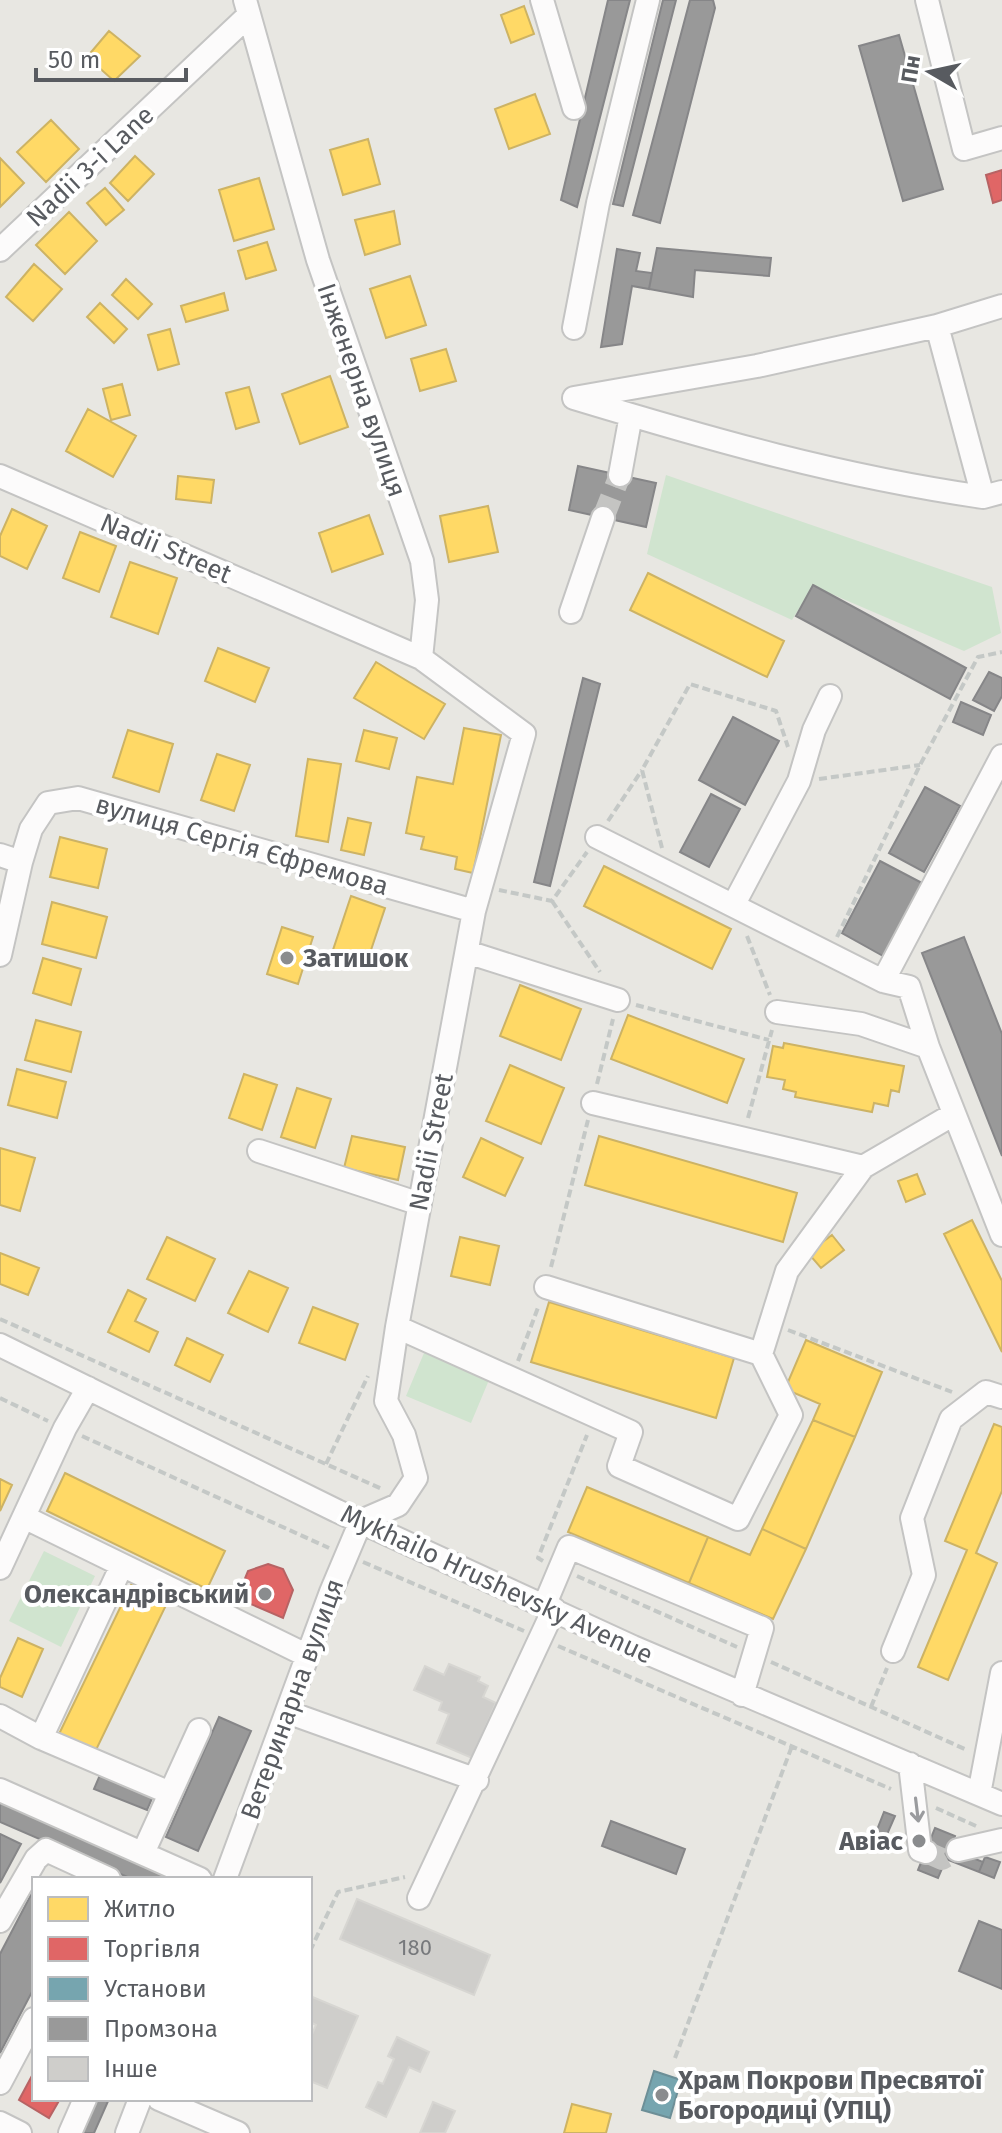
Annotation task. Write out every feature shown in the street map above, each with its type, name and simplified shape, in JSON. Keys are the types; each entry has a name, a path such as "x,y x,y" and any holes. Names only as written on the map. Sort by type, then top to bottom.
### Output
{"street":[{"path":"542,0 574,108"},
{"path":"574,328 598,203 648,0"},
{"path":"927,0 964,149 1002,138"},
{"name":"Nadii 3-i Lane","path":"0,250 247,8"},
{"name":"Інженерна вулиця","path":"247,8 318,260 422,561 427,600 421,658"},
{"path":"937,326 992,494 890,484 756,453 574,398 757,366 937,326 1002,306"},
{"path":"620,475 631,415"},
{"name":"Nadii Street","path":"0,476 421,658 524,734 511,789 474,911 397,1327 386,1401 404,1435 416,1478 404,1499"},
{"path":"571,612 603,518"},
{"path":"734,904 799,781 814,730 830,696"},
{"path":"883,981 1002,756"},
{"name":"вулиця Сергія Єфремова","path":"11,859 48,803 78,798 474,911"},
{"path":"597,837 883,981 909,987 928,1047 1002,1235"},
{"path":"0,955 11,859"},
{"path":"467,952 618,1000"},
{"path":"777,1012 861,1024 928,1047"},
{"path":"593,1103 863,1167"},
{"path":"397,1327 631,1432 619,1466 738,1519 791,1415 761,1354 787,1271 863,1167 954,1114"},
{"path":"259,1151 420,1204"},
{"path":"546,1287 761,1354"},
{"name":"Mykhailo Hrushevsky Avenue","path":"3,1353 88,1388 361,1521 742,1695 1002,1804"},
{"path":"0,1568 65,1428 88,1388"},
{"path":"893,1651 924,1575 912,1518 951,1419 986,1392 1002,1397"},
{"path":"361,1521 404,1499"},
{"path":"24,1517 308,1656"},
{"name":"Ветеринарна вулиця","path":"226,1877 361,1521"},
{"path":"419,1898 541,1639 569,1547 762,1628 742,1695"},
{"path":"41,1738 122,1565"},
{"path":"979,1794 1002,1673"},
{"path":"287,1712 477,1780"},
{"path":"0,1716 41,1738 170,1793"},
{"path":"143,1853 199,1730"},
{"path":"910,1764 920,1850 926,1852"},
{"path":"0,1790 196,1877"},
{"path":"958,1850 995,1835"},
{"path":"0,1921 36,1859 46,1850 105,1877"},
{"path":"0,2083 32,2023"},
{"path":"70,2133 84,2101"},
{"path":"127,2133 139,2101"},
{"path":"164,2101 238,2133"},
{"path":"0,2123 20,2133"}],"path":[{"path":"829,953 920,765 978,657 1002,652"},
{"path":"480,887 552,901 642,770 690,684 776,711 799,781 920,765"},
{"path":"642,770 668,873"},
{"path":"618,1000 769,1040"},
{"path":"511,1378 546,1287 593,1103"},
{"path":"0,1319 404,1499"},
{"path":"771,1323 975,1401"},
{"path":"326,1464 369,1374"},
{"path":"0,1398 346,1555 995,1835"},
{"path":"538,1558 594,1417"},
{"path":"871,1707 893,1651"},
{"path":"675,2058 792,1746"},
{"path":"312,1947 338,1892 432,1871"}],"green space":[{"path":"666,475 992,587 1001,633 964,651 813,586 792,620 647,554"},
{"path":"424,1353 489,1380 471,1423 406,1396"},
{"path":"44,1551 95,1576 61,1647 9,1621"}],"building: Житло":[{"path":"524,6 534,34 511,43 501,15"},
{"path":"109,31 140,56 114,81 87,57"},
{"path":"535,94 550,134 509,149 495,109"},
{"path":"51,120 79,149 46,182 17,152"},
{"path":"368,139 380,184 343,195 330,150"},
{"path":"135,156 154,174 128,201 110,183"},
{"path":"0,158 24,183 0,207"},
{"path":"259,178 274,229 234,241 219,190"},
{"path":"105,188 124,210 106,225 87,203"},
{"path":"394,211 400,244 365,255 355,220"},
{"path":"69,212 97,241 65,274 36,245"},
{"path":"267,242 276,270 246,279 238,251"},
{"path":"34,264 62,289 33,321 6,297"},
{"path":"410,276 426,325 386,338 370,289"},
{"path":"126,279 152,304 138,319 112,295"},
{"path":"224,293 228,310 186,322 181,306"},
{"path":"100,303 127,329 114,343 87,317"},
{"path":"170,329 179,364 158,370 148,335"},
{"path":"446,349 456,381 420,391 411,359"},
{"path":"330,376 348,427 300,444 282,394"},
{"path":"122,384 130,415 111,420 103,389"},
{"path":"249,387 259,422 236,429 226,393"},
{"path":"88,409 136,436 113,477 66,451"},
{"path":"178,476 214,480 211,503 176,499"},
{"path":"488,506 498,552 449,562 440,516"},
{"path":"12,509 47,526 27,569 0,556 0,536"},
{"path":"369,515 383,554 332,572 319,533"},
{"path":"80,532 116,546 99,592 63,578"},
{"path":"130,562 177,578 158,634 111,617"},
{"path":"648,573 784,641 767,677 630,610"},
{"path":"218,648 269,668 255,702 205,681"},
{"path":"376,662 445,704 424,739 354,698"},
{"path":"464,728 501,735 473,873 455,869 457,857 421,849 424,837 406,833 417,777 453,784"},
{"path":"128,730 173,744 159,792 113,777"},
{"path":"364,730 397,738 389,769 356,761"},
{"path":"217,754 250,765 234,811 201,800"},
{"path":"308,759 341,764 328,842 296,836"},
{"path":"348,818 371,823 364,855 341,850"},
{"path":"60,837 107,849 98,888 50,877"},
{"path":"604,866 731,929 712,969 584,906"},
{"path":"351,896 385,908 366,965 332,953"},
{"path":"52,902 107,917 96,958 42,944"},
{"path":"282,927 313,937 298,984 267,974"},
{"path":"43,958 81,969 71,1005 33,993"},
{"path":"520,985 581,1009 561,1060 500,1036"},
{"path":"628,1015 744,1059 727,1103 611,1059"},
{"path":"36,1020 81,1032 71,1072 25,1060"},
{"path":"784,1043 904,1066 899,1092 891,1090 888,1106 874,1103 872,1112 795,1097 796,1092 783,1089 785,1080 767,1077 773,1046 783,1048"},
{"path":"510,1065 564,1088 541,1144 486,1121"},
{"path":"17,1069 66,1082 57,1118 8,1105"},
{"path":"244,1074 277,1085 262,1130 229,1118"},
{"path":"297,1088 331,1099 315,1148 281,1137"},
{"path":"352,1136 405,1147 398,1180 344,1168"},
{"path":"599,1136 797,1193 783,1242 585,1185"},
{"path":"481,1138 523,1158 505,1196 463,1177"},
{"path":"0,1148 35,1158 20,1211 0,1205"},
{"path":"917,1174 925,1194 906,1202 898,1181"},
{"path":"972,1220 1002,1281 1002,1352 944,1234"},
{"path":"832,1235 844,1250 821,1268 808,1253"},
{"path":"167,1237 215,1259 195,1301 147,1279"},
{"path":"460,1237 499,1246 490,1285 451,1276"},
{"path":"0,1253 39,1268 28,1295 0,1284"},
{"path":"249,1271 288,1288 268,1332 228,1313"},
{"path":"128,1290 146,1299 135,1321 158,1332 149,1352 108,1332"},
{"path":"549,1302 734,1358 716,1418 531,1362"},
{"path":"313,1307 358,1324 345,1360 299,1343"},
{"path":"187,1338 223,1355 210,1382 175,1365"},
{"path":"806,1340 882,1372 855,1437 813,1420 820,1404 785,1389"},
{"path":"813,1420 855,1437 806,1549 762,1529"},
{"path":"994,1424 1002,1427 1002,1491 976,1553 997,1563 948,1680 918,1667 967,1550 945,1541"},
{"path":"65,1473 225,1551 207,1589 47,1511"},
{"path":"0,1479 12,1485 0,1511"},
{"path":"587,1487 708,1537 689,1583 568,1532"},
{"path":"762,1529 806,1549 773,1619 689,1583 708,1537 750,1555"},
{"path":"133,1581 169,1599 95,1752 59,1734"},
{"path":"18,1638 43,1649 22,1697 0,1687 0,1678"},
{"path":"572,2104 611,2114 606,2133 564,2133"}],"building: Торгівля":[{"path":"1002,170 1002,200 993,203 986,175"},
{"name":"Олександрівський","path":"268,1564 283,1569 293,1590 283,1618 237,1598 248,1571"},
{"path":"32,2076 32,2101 59,2101 49,2118 19,2100"}],"building: Установи":[{"name":"Храм Покрови Пресвятої Богородиці (УПЦ)","path":"654,2071 681,2080 670,2118 642,2110"}],"building: Промзона":[{"path":"608,0 630,0 577,207 561,200"},
{"path":"663,0 676,0 623,206 613,204"},
{"path":"690,0 713,0 715,8 660,223 633,215"},
{"path":"899,35 943,189 903,201 859,46"},
{"path":"657,248 771,258 769,276 695,270 693,297 649,289"},
{"path":"617,249 640,253 636,271 652,273 649,289 632,286 622,344 601,347"},
{"path":"578,466 656,483 646,527 569,510"},
{"path":"813,585 966,668 950,699 796,616"},
{"path":"989,672 1002,678 1002,696 994,711 973,700"},
{"path":"583,678 600,684 550,886 534,882"},
{"path":"961,702 991,715 983,735 953,722"},
{"path":"733,717 779,741 745,805 699,780"},
{"path":"925,787 960,806 924,872 889,853"},
{"path":"711,794 740,809 709,867 680,852"},
{"path":"880,861 922,883 883,956 842,933"},
{"path":"964,937 1002,1034 1002,1156 922,953"},
{"path":"219,1717 251,1731 198,1851 166,1837"},
{"path":"100,1775 153,1796 147,1810 94,1789"},
{"path":"0,1798 184,1877 127,1877 0,1822"},
{"path":"884,1812 895,1816 885,1839 875,1835"},
{"path":"611,1821 685,1849 676,1874 602,1846"},
{"path":"935,1828 955,1836 950,1849 983,1862 979,1872 946,1859 938,1878 918,1870"},
{"path":"0,1834 21,1844 0,1883"},
{"path":"985,1857 1000,1862 994,1878 979,1872"},
{"path":"32,1893 32,1992 0,2053 0,1954"},
{"path":"979,1921 1002,1930 1002,1989 959,1971"},
{"path":"92,2101 108,2101 94,2133 78,2133"}],"building: Інше":[{"path":"449,1664 480,1677 478,1681 488,1686 483,1697 496,1703 472,1758 437,1743 449,1714 439,1710 442,1702 414,1690 425,1666 444,1675"},
{"path":"357,1899 490,1955 474,1995 340,1939"},
{"path":"312,1997 358,2016 327,2088 312,2082 312,2034 316,2025 312,2023"},
{"path":"397,2037 429,2052 420,2072 409,2067 386,2117 366,2107 378,2082 383,2084 394,2059 388,2056"},
{"path":"433,2102 455,2111 445,2133 420,2133"}],"tunnel":[{"path":"603,518 620,475"},
{"path":"926,1852 942,1859 958,1850"}],"place":[{"name":"Затишок","path":"287,958"},
{"name":"Олександрівський","path":"265,1594"},
{"name":"Авіас","path":"919,1841"},
{"name":"Храм Покрови Пресвятої Богородиці (УПЦ)","path":"662,2095"}]}
